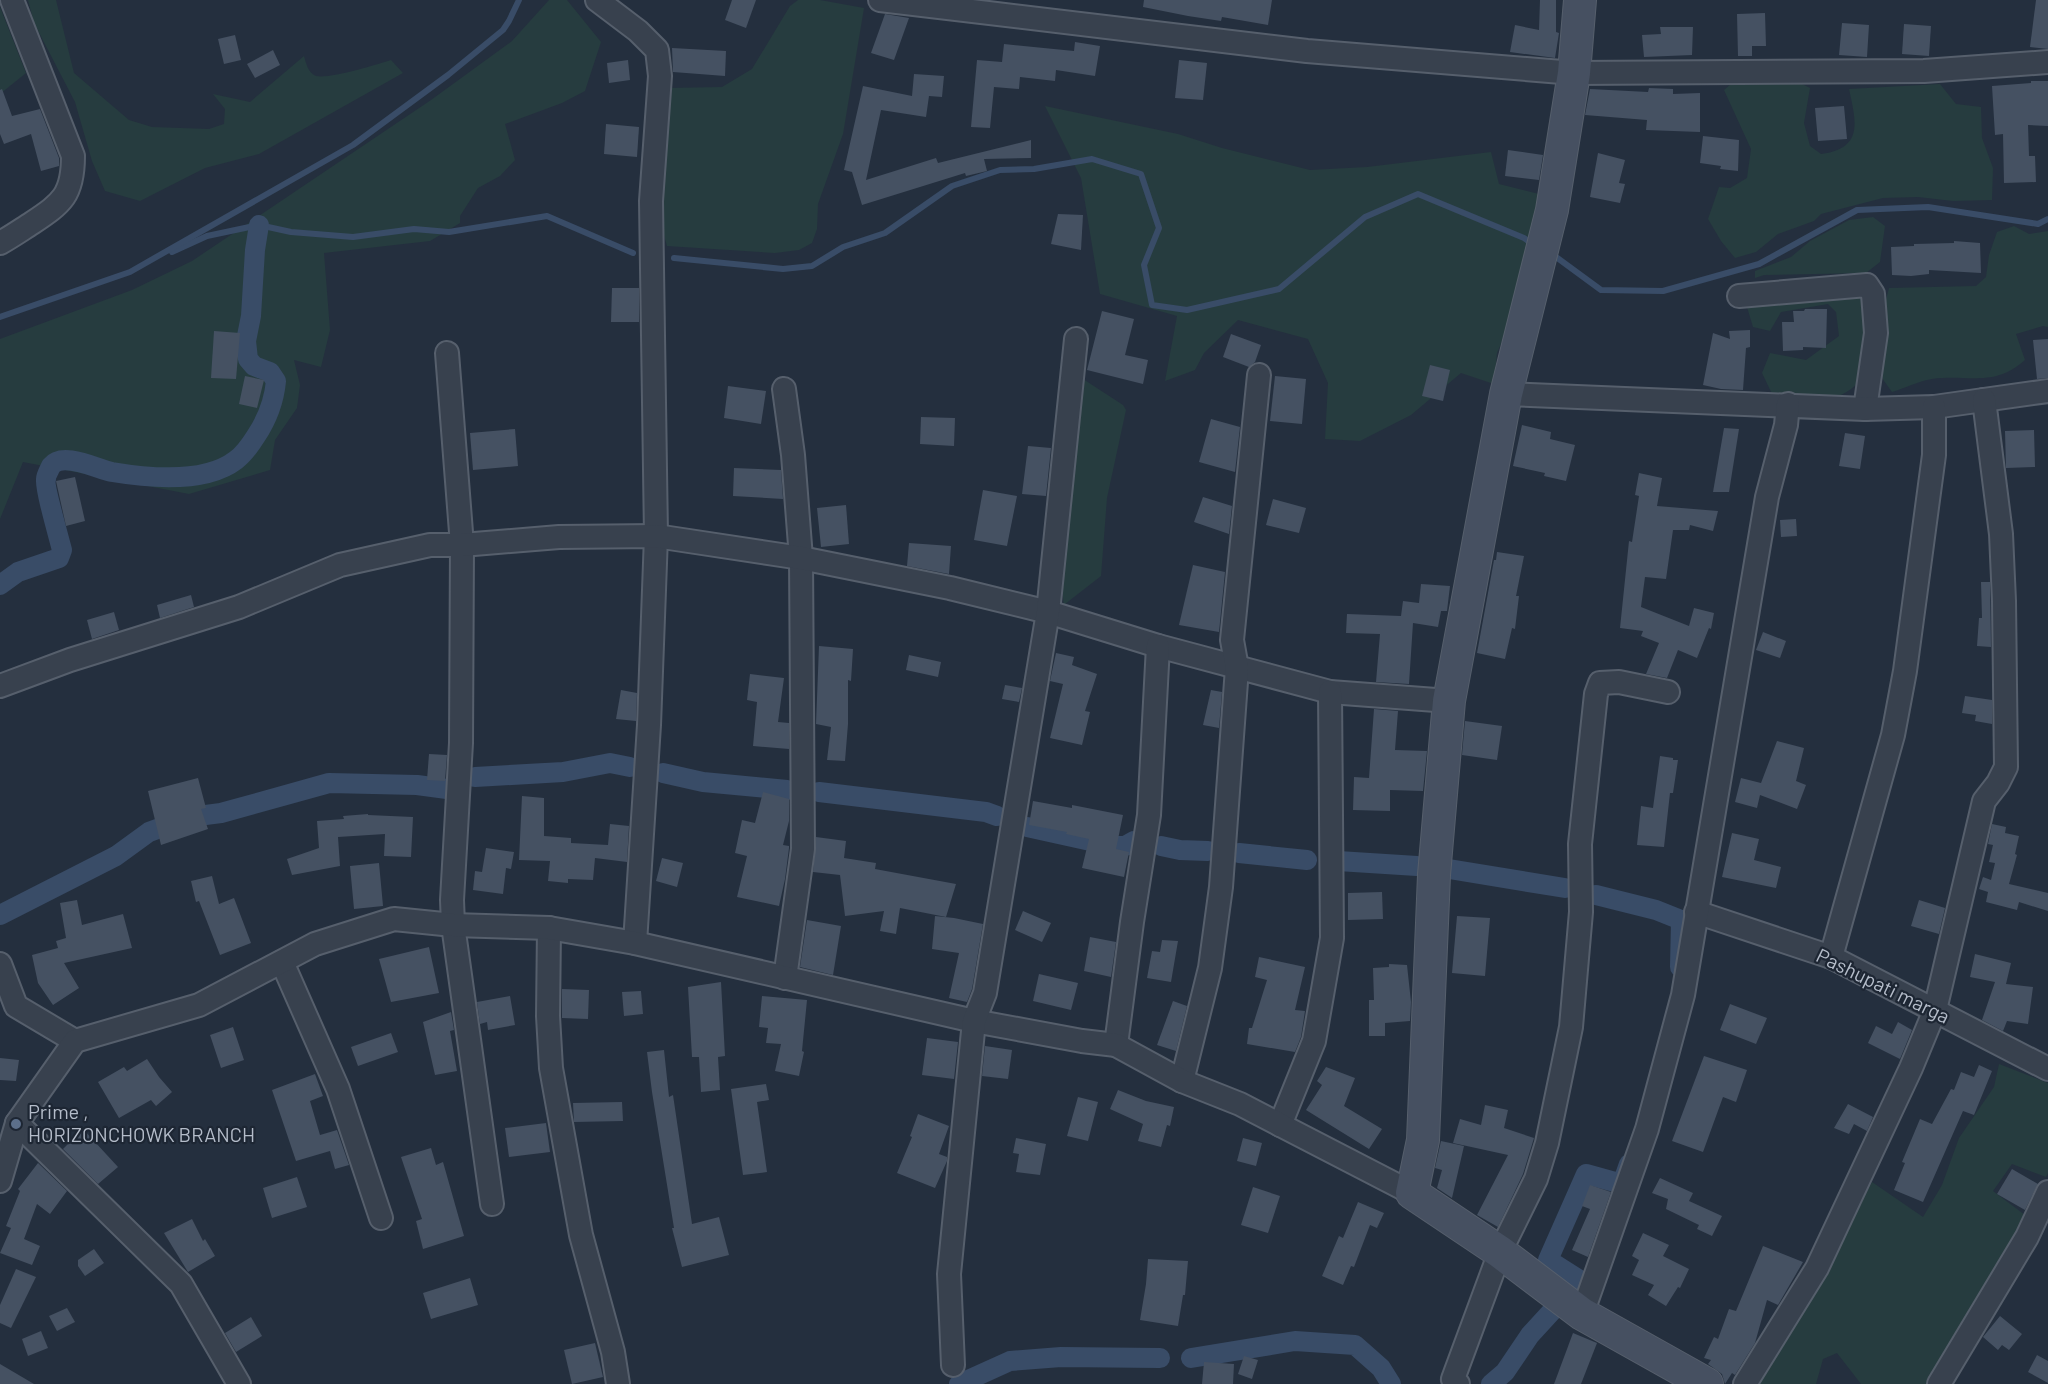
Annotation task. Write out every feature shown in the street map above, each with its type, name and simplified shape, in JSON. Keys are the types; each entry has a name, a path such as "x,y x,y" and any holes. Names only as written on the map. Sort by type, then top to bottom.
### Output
{"street":[{"path":"0,243 58,206 69,188 73,175 73,156 12,0"},
{"path":"597,0 638,31 657,50 660,76 651,201 657,536 649,725 635,943"},
{"path":"880,0 954,5 1307,51 1574,73 1924,71 2048,62"},
{"path":"1412,1193 1423,1140 1434,875 1449,700 1506,394 1552,210 1574,73 1580,0"},
{"path":"1739,296 1867,285 1873,294 1875,333 1865,409"},
{"path":"953,1365 949,1274 974,1021 985,993 1048,612 1076,339"},
{"path":"447,353 462,545 461,743 452,900 453,925 492,1204"},
{"path":"1182,1081 1210,968 1221,887 1237,668 1232,640 1259,375"},
{"path":"784,389 793,455 801,558 803,849 785,978"},
{"path":"1506,394 1865,409 1934,407 2048,391"},
{"path":"1745,1384 1817,1268 1911,1068 1935,1010 1984,801 1998,783 2006,767 2005,636 2001,534 1984,400"},
{"path":"1582,1314 1647,1129 1683,996 1767,497 1786,425 1788,405"},
{"path":"1831,957 1893,735 1905,671 1934,455 1934,407"},
{"path":"0,686 70,660 239,607 340,566 430,545 462,545 559,537 657,536 801,558 950,588 1048,612 1158,646 1330,692 1449,700"},
{"path":"1116,1045 1149,815 1158,646"},
{"path":"1458,1384 1453,1379 1500,1252 1536,1179 1547,1143 1571,1027 1581,912 1580,844 1596,694 1600,683 1619,682 1668,692"},
{"path":"1281,1125 1314,1041 1332,938 1330,692"},
{"name":"Pashupati marga","path":"1696,912 1831,957 2048,1069"},
{"path":"0,1181 18,1123 75,1041 199,1005 315,945 394,919 453,925 549,928 635,943 974,1021 1116,1045 1182,1081 1240,1104 1412,1193 1500,1252 1582,1314 1707,1384"},
{"path":"549,928 550,1068 581,1234 613,1352 618,1384"},
{"path":"282,962 338,1089 381,1218"},
{"path":"0,964 16,1006 75,1041"},
{"path":"18,1123 181,1284 239,1384"},
{"path":"1940,1384 2026,1237 2048,1192"}],"green space":[{"path":"28,0 56,0 74,73 129,120 152,127 209,129 224,124 225,109 213,94 250,102 304,56 309,70 316,76 342,74 391,60 403,73 259,154 205,168 140,201 105,191 92,161 75,102 34,23"},
{"path":"549,0 567,0 601,42 585,91 562,103 505,124 515,160 500,176 478,188 460,216 460,223 430,241 324,253 330,330 321,367 294,360 300,385 297,408 275,440 270,470 189,494 23,462 0,519 0,339 132,290 192,261 431,100 512,41"},
{"path":"798,0 820,0 864,8 843,134 818,204 817,229 812,243 799,250 775,253 667,246 660,222 667,88 722,87 752,69 790,6"},
{"path":"0,7 26,73 0,94"},
{"path":"1767,77 1794,80 1810,88 1804,123 1810,146 1821,154 1835,151 1851,139 1855,122 1849,89 1940,84 1956,104 1981,107 1982,138 1993,168 1992,200 1883,198 1821,214 1814,221 1778,234 1756,252 1735,258 1721,241 1708,219 1719,187 1730,188 1747,178 1751,149 1724,90 1731,84"},
{"path":"1045,106 1178,134 1222,148 1310,170 1367,167 1491,152 1499,184 1547,196 1527,283 1497,353 1494,384 1461,373 1411,415 1360,441 1325,439 1328,383 1308,339 1238,320 1204,353 1195,370 1165,381 1177,316 1100,294 1081,178"},
{"path":"1873,217 1885,226 1880,262 1866,273 1764,275 1755,278 1755,271 1791,257 1810,241 1849,220"},
{"path":"2014,226 2029,234 2048,231 2048,327 2043,326 2016,334 2025,360 2014,369 1991,377 1932,379 1892,392 1882,378 1884,341 1882,315 1889,288 1976,286 1986,277 1989,255 1997,232"},
{"path":"1852,295 1867,300 1865,377 1848,391 1833,397 1773,396 1762,373 1770,353 1806,360 1839,336 1836,312 1828,304 1781,312 1770,331 1753,327 1747,307 1757,302"},
{"path":"1083,379 1123,405 1126,410 1107,498 1101,576 1065,604 1064,609 1060,563"},
{"path":"1999,1064 2048,1083 2048,1173 2046,1177 2012,1164 1993,1191 2029,1218 1927,1384 1861,1384 1837,1353 1823,1359 1816,1384 1758,1384 1872,1182 1923,1217 1942,1185 1959,1138 1994,1087"}],"building":[{"path":"732,0 756,0 746,28 725,20"},
{"path":"1144,0 1272,0 1268,25 1222,17 1221,21 1143,7"},
{"path":"1540,0 1556,0 1556,32 1559,33 1555,58 1510,52 1515,25 1539,30"},
{"path":"2036,0 2048,0 2048,49 2030,47"},
{"path":"1765,13 1766,46 1752,46 1752,56 1738,56 1737,14"},
{"path":"885,14 909,18 894,60 871,53"},
{"path":"1842,23 1869,25 1867,57 1839,55"},
{"path":"1904,24 1931,26 1929,56 1902,54"},
{"path":"1660,27 1693,27 1692,55 1644,57 1642,35 1661,34"},
{"path":"235,35 241,60 224,64 218,39"},
{"path":"1075,42 1100,46 1095,76 1056,70 1055,81 1020,77 1019,89 994,87 990,128 971,127 977,60 1002,62 1004,44 1074,51"},
{"path":"672,48 726,51 725,76 673,72"},
{"path":"273,50 280,65 255,78 247,64"},
{"path":"628,60 630,80 609,83 607,63"},
{"path":"1179,60 1207,63 1203,100 1175,98"},
{"path":"914,74 944,76 942,97 929,96 926,117 881,110 866,180 936,158 938,163 1031,140 1031,158 984,159 987,171 966,176 965,173 862,205 852,172 844,170 863,86 912,96"},
{"path":"2031,81 2048,81 2048,126 2028,125 2029,156 2035,156 2036,182 2004,183 2003,134 1995,135 1992,86 2031,83"},
{"path":"1649,88 1673,89 1673,94 1700,93 1700,132 1646,130 1647,120 1585,115 1590,89 1648,92"},
{"path":"2,89 12,116 40,109 59,158 59,166 41,171 31,134 4,144 0,134 0,90"},
{"path":"1844,106 1847,139 1818,141 1815,108"},
{"path":"606,124 639,127 637,157 604,154"},
{"path":"1703,136 1739,140 1738,171 1700,163"},
{"path":"1508,150 1543,155 1539,180 1505,176"},
{"path":"1598,153 1625,160 1619,183 1625,184 1620,203 1590,197"},
{"path":"1058,214 1083,215 1081,250 1051,244"},
{"path":"1954,241 1980,243 1981,273 1929,270 1929,274 1892,275 1891,247 1954,243"},
{"path":"612,288 639,288 639,322 611,322"},
{"path":"1805,309 1827,309 1826,348 1803,347 1803,350 1783,351 1782,322 1794,322 1793,311 1804,311"},
{"path":"1102,311 1134,319 1125,355 1148,360 1143,384 1087,370"},
{"path":"1750,330 1750,347 1746,348 1743,390 1703,385 1713,333 1730,339 1729,331"},
{"path":"214,331 240,333 236,379 211,378"},
{"path":"1231,334 1261,345 1255,362 1249,367 1223,357"},
{"path":"2048,339 2048,378 2037,379 2033,340"},
{"path":"1430,365 1450,370 1443,401 1422,396"},
{"path":"245,376 264,380 257,408 239,404"},
{"path":"1275,376 1306,379 1302,424 1270,421"},
{"path":"728,386 766,391 761,424 724,418"},
{"path":"921,417 955,418 954,446 920,444"},
{"path":"1211,419 1240,427 1235,472 1199,462"},
{"path":"1522,425 1551,432 1550,439 1575,445 1566,481 1544,476 1545,473 1513,466"},
{"path":"1724,428 1739,429 1729,492 1713,492"},
{"path":"515,429 518,466 473,470 470,433"},
{"path":"2034,430 2035,467 2006,468 2005,431"},
{"path":"1845,433 1865,436 1860,469 1839,466"},
{"path":"1028,446 1051,448 1046,496 1022,494"},
{"path":"734,468 781,470 783,499 733,496"},
{"path":"1639,473 1662,478 1657,506 1718,511 1713,531 1690,525 1689,530 1673,530 1666,579 1645,577 1641,607 1689,626 1694,608 1714,613 1711,629 1709,628 1697,658 1678,650 1667,678 1646,674 1659,643 1641,636 1643,631 1620,628 1629,541 1632,542 1639,496 1635,495"},
{"path":"75,477 85,521 66,526 56,481"},
{"path":"983,490 1017,496 1007,546 974,540"},
{"path":"1203,497 1232,506 1229,534 1194,522"},
{"path":"1273,499 1306,508 1299,533 1266,525"},
{"path":"846,505 849,544 821,547 817,508"},
{"path":"1796,519 1797,536 1781,537 1780,520"},
{"path":"909,543 951,546 949,574 907,566"},
{"path":"1497,552 1524,556 1516,596 1519,596 1515,629 1512,628 1505,659 1477,653"},
{"path":"1193,565 1225,572 1219,632 1179,625"},
{"path":"1981,582 1990,582 1991,647 1977,646 1979,618 1982,618"},
{"path":"1421,584 1450,586 1447,611 1441,611 1438,627 1413,623 1409,684 1376,682 1380,634 1346,633 1347,614 1401,616 1403,601 1419,603"},
{"path":"191,595 194,607 160,618 157,605"},
{"path":"114,612 119,630 92,639 87,620"},
{"path":"1763,632 1786,641 1780,658 1756,650"},
{"path":"819,646 853,649 851,681 848,680 845,761 827,760 831,727 816,724"},
{"path":"1056,653 1074,657 1072,665 1097,674 1085,711 1090,712 1082,745 1050,738 1063,684 1050,681"},
{"path":"909,655 941,662 938,677 906,670"},
{"path":"750,674 784,678 778,722 789,723 789,749 753,746 757,702 747,700"},
{"path":"1005,685 1022,688 1019,702 1002,699"},
{"path":"621,690 637,693 636,721 616,719"},
{"path":"1211,690 1222,692 1219,728 1203,725"},
{"path":"1965,696 1992,700 1992,724 1975,721 1976,715 1962,713"},
{"path":"1374,709 1398,711 1395,750 1427,751 1423,791 1390,790 1390,811 1353,810 1354,777 1369,778"},
{"path":"1465,721 1502,726 1497,760 1462,755"},
{"path":"1777,741 1804,748 1796,781 1806,785 1797,809 1760,795 1757,808 1735,802 1741,778 1761,783"},
{"path":"429,754 447,755 445,781 427,780"},
{"path":"1660,756 1678,760 1673,793 1670,793 1664,847 1637,845 1641,806 1653,808"},
{"path":"198,778 206,808 201,809 208,829 161,845 148,791"},
{"path":"763,792 789,799 789,821 783,845 789,848 779,906 737,897 747,856 735,853 742,820 755,823"},
{"path":"522,796 544,798 544,836 571,838 571,843 608,845 610,824 629,826 627,862 595,858 593,880 568,879 568,883 548,881 550,861 519,860"},
{"path":"1033,801 1072,808 1072,805 1123,815 1116,849 1129,852 1124,877 1082,868 1089,839 1066,834 1067,832 1029,825"},
{"path":"368,814 413,817 411,857 384,856 385,834 338,837 340,866 292,875 287,859 319,848 317,821"},
{"path":"1992,824 2006,827 2005,833 2019,836 2015,854 2017,855 2009,884 2048,893 2048,911 2019,902 2017,910 1986,902 1988,892 1979,889 1983,877 1991,880 1995,863 1989,862 1993,845 1988,844"},
{"path":"1732,833 1759,839 1754,860 1781,867 1776,888 1722,877"},
{"path":"816,837 846,841 844,858 876,863 875,869 956,884 946,917 900,908 896,934 880,931 884,911 845,916 840,875 813,872"},
{"path":"486,848 514,852 511,869 506,868 503,894 473,890 475,871 482,872"},
{"path":"662,858 683,863 677,887 656,881"},
{"path":"379,863 383,906 354,909 350,866"},
{"path":"212,876 219,904 234,898 251,943 220,955 199,901 196,902 191,881"},
{"path":"1382,892 1383,919 1348,920 1348,893"},
{"path":"77,900 82,925 123,914 132,948 64,963 79,988 53,1005 38,983 32,955 58,948 56,941 66,938 60,903"},
{"path":"1919,900 1945,908 1939,934 1911,926"},
{"path":"1023,911 1051,923 1042,942 1015,930"},
{"path":"935,916 983,924 972,989 967,1002 949,998 959,953 932,949"},
{"path":"1457,916 1490,918 1485,976 1452,973"},
{"path":"807,920 841,926 833,975 800,967"},
{"path":"1090,937 1116,942 1111,977 1084,971"},
{"path":"1162,940 1178,941 1171,982 1147,978 1152,951 1160,952"},
{"path":"429,947 439,993 391,1002 379,959"},
{"path":"1975,954 2011,963 2006,984 2033,987 2028,1024 2007,1021 2003,1031 1982,1020 1995,982 1970,977"},
{"path":"1259,957 1305,967 1295,1010 1305,1011 1301,1037 1295,1052 1247,1044 1249,1028 1252,1028 1267,980 1255,977"},
{"path":"1389,964 1407,965 1411,1002 1410,1021 1385,1023 1385,1036 1369,1036 1369,1000 1374,1000 1373,968 1389,967"},
{"path":"1039,974 1078,983 1071,1010 1033,1001"},
{"path":"721,982 725,1056 718,1057 720,1090 701,1092 699,1057 692,1057 688,987"},
{"path":"562,989 589,990 588,1019 562,1018"},
{"path":"641,991 643,1014 624,1016 622,992"},
{"path":"510,996 515,1025 488,1030 487,1022 480,1024 477,1002"},
{"path":"762,996 807,1000 802,1051 804,1052 799,1076 775,1071 781,1044 766,1043 768,1028 759,1027"},
{"path":"1173,1001 1187,1006 1176,1051 1157,1045"},
{"path":"1730,1004 1767,1018 1756,1044 1720,1030"},
{"path":"451,1012 454,1030 450,1031 457,1071 435,1075 423,1022"},
{"path":"1898,1022 1912,1030 1900,1059 1868,1043 1876,1026 1892,1034"},
{"path":"233,1027 244,1060 221,1068 210,1035"},
{"path":"391,1033 398,1052 358,1066 351,1047"},
{"path":"927,1038 958,1042 954,1079 922,1075"},
{"path":"985,1046 1012,1050 1008,1079 982,1076"},
{"path":"664,1050 669,1097 673,1095 692,1224 719,1217 729,1255 682,1267 672,1228 674,1228 647,1052"},
{"path":"1704,1056 1747,1070 1736,1102 1723,1097 1703,1152 1672,1141"},
{"path":"0,1058 19,1060 16,1081 0,1080"},
{"path":"147,1059 172,1092 156,1106 151,1100 119,1118 98,1082 124,1067 127,1071"},
{"path":"1979,1065 1992,1071 1974,1115 1963,1111 1923,1202 1894,1190 1905,1163 1902,1162 1920,1119 1932,1124 1951,1089 1954,1090 1961,1072 1974,1077"},
{"path":"1326,1067 1355,1078 1344,1106 1382,1129 1369,1149 1306,1110 1322,1085 1317,1081"},
{"path":"315,1074 323,1096 310,1101 320,1135 337,1130 349,1165 335,1169 330,1151 296,1161 272,1090"},
{"path":"766,1084 769,1100 757,1102 767,1172 743,1175 731,1089"},
{"path":"1118,1090 1146,1101 1174,1107 1170,1126 1167,1125 1161,1147 1138,1141 1143,1124 1110,1109"},
{"path":"1078,1097 1098,1102 1088,1141 1067,1136"},
{"path":"622,1102 623,1121 574,1122 573,1103"},
{"path":"1848,1104 1873,1117 1867,1131 1854,1124 1849,1134 1834,1128"},
{"path":"1485,1105 1508,1110 1504,1128 1534,1138 1523,1174 1498,1227 1477,1215 1508,1155 1453,1143 1460,1119 1481,1125"},
{"path":"918,1114 949,1126 939,1154 947,1157 947,1161 935,1188 897,1173 912,1137 910,1136"},
{"path":"546,1123 550,1152 509,1157 505,1128"},
{"path":"83,1129 118,1167 98,1184 63,1149"},
{"path":"1016,1138 1046,1144 1040,1175 1016,1172 1019,1154 1013,1153"},
{"path":"1243,1138 1262,1143 1256,1166 1237,1161"},
{"path":"1441,1141 1464,1146 1452,1198 1437,1188 1442,1170 1435,1168"},
{"path":"431,1148 436,1165 443,1162 464,1236 423,1249 416,1221 422,1219 401,1157"},
{"path":"38,1163 67,1191 50,1214 37,1204 24,1239 40,1246 32,1265 0,1253 11,1228 6,1226 20,1191 18,1189"},
{"path":"2012,1169 2038,1184 2025,1210 1997,1194"},
{"path":"297,1177 307,1207 272,1218 263,1188"},
{"path":"1660,1178 1693,1193 1689,1201 1722,1216 1712,1236 1697,1229 1699,1225 1666,1209 1668,1199 1652,1193"},
{"path":"1590,1185 1611,1192 1588,1257 1572,1250 1590,1209 1582,1206"},
{"path":"1253,1187 1280,1196 1268,1233 1241,1225"},
{"path":"1358,1202 1384,1213 1377,1228 1370,1225 1354,1267 1351,1266 1343,1285 1322,1276 1339,1236 1343,1238"},
{"path":"192,1219 203,1241 205,1239 215,1256 188,1272 164,1233"},
{"path":"1643,1233 1669,1245 1663,1256 1689,1269 1680,1288 1678,1287 1666,1306 1648,1295 1654,1285 1632,1275 1639,1260 1632,1256"},
{"path":"1763,1246 1803,1262 1778,1305 1767,1300 1755,1343 1735,1375 1732,1373 1725,1384 1722,1374 1708,1364 1711,1360 1704,1358 1714,1337 1718,1339 1729,1309 1736,1311"},
{"path":"94,1249 104,1263 85,1276 78,1266 78,1260"},
{"path":"1148,1259 1188,1261 1185,1295 1183,1295 1178,1326 1140,1320"},
{"path":"16,1269 36,1277 11,1328 0,1323 0,1305"},
{"path":"470,1278 478,1305 431,1319 423,1293"},
{"path":"67,1308 75,1322 57,1331 49,1316"},
{"path":"2000,1316 2022,1334 2009,1350 2002,1345 1998,1350 1983,1337"},
{"path":"251,1317 262,1336 236,1352 225,1333"},
{"path":"41,1331 48,1348 28,1356 22,1339"},
{"path":"1573,1333 1597,1343 1581,1384 1554,1384"},
{"path":"595,1343 603,1377 572,1384 564,1350"},
{"path":"2037,1355 2048,1361 2048,1383 2028,1372"},
{"path":"1244,1356 1258,1360 1252,1379 1238,1374"},
{"path":"1204,1362 1234,1364 1233,1384 1202,1384"},
{"path":"0,1364 34,1384 0,1384"}],"waterway":[{"path":"0,317 130,272 353,145 448,75 503,30 519,0"},
{"path":"674,258 783,269 812,266 843,247 885,233 952,186 1000,170 1034,169 1092,159 1141,174 1159,228 1144,265 1152,305 1187,310 1279,289 1365,217 1418,194 1524,238 1534,245"},
{"path":"1552,254 1601,290 1663,291 1759,264 1857,210 1928,207 2038,224 2048,219"},
{"path":"172,252 207,236 259,225 291,232 353,237 414,229 449,232 547,216 633,253"},
{"path":"0,585 18,572 59,558 62,550 46,484 51,466 56,462 63,460 80,462 112,472 142,476 193,476 223,468 239,458 250,446 267,416 276,381 270,372 254,366 248,359 246,341 251,316 259,225"},
{"path":"475,777 563,772 610,763 630,767"},
{"path":"663,773 703,782 787,790"},
{"path":"0,915 116,856 149,832 190,817 221,813 329,783 417,785 447,789"},
{"path":"819,792 986,812 997,816"},
{"path":"1027,827 1113,846 1125,846 1134,841"},
{"path":"1161,846 1180,850 1208,851"},
{"path":"1239,853 1307,860"},
{"path":"1338,861 1417,866"},
{"path":"1449,869 1565,888"},
{"path":"1596,895 1656,910 1681,920 1680,967"},
{"path":"1572,1286 1578,1279 1548,1260 1586,1174 1622,1184 1629,1164"},
{"path":"1491,1384 1505,1372 1530,1335 1552,1311"},
{"path":"1191,1358 1295,1341 1355,1345 1381,1368 1391,1384"},
{"path":"959,1384 1010,1361 1061,1357 1160,1358"}],"place":[{"name":"Prime , HORIZONCHOWK BRANCH","path":"16,1124"}]}
